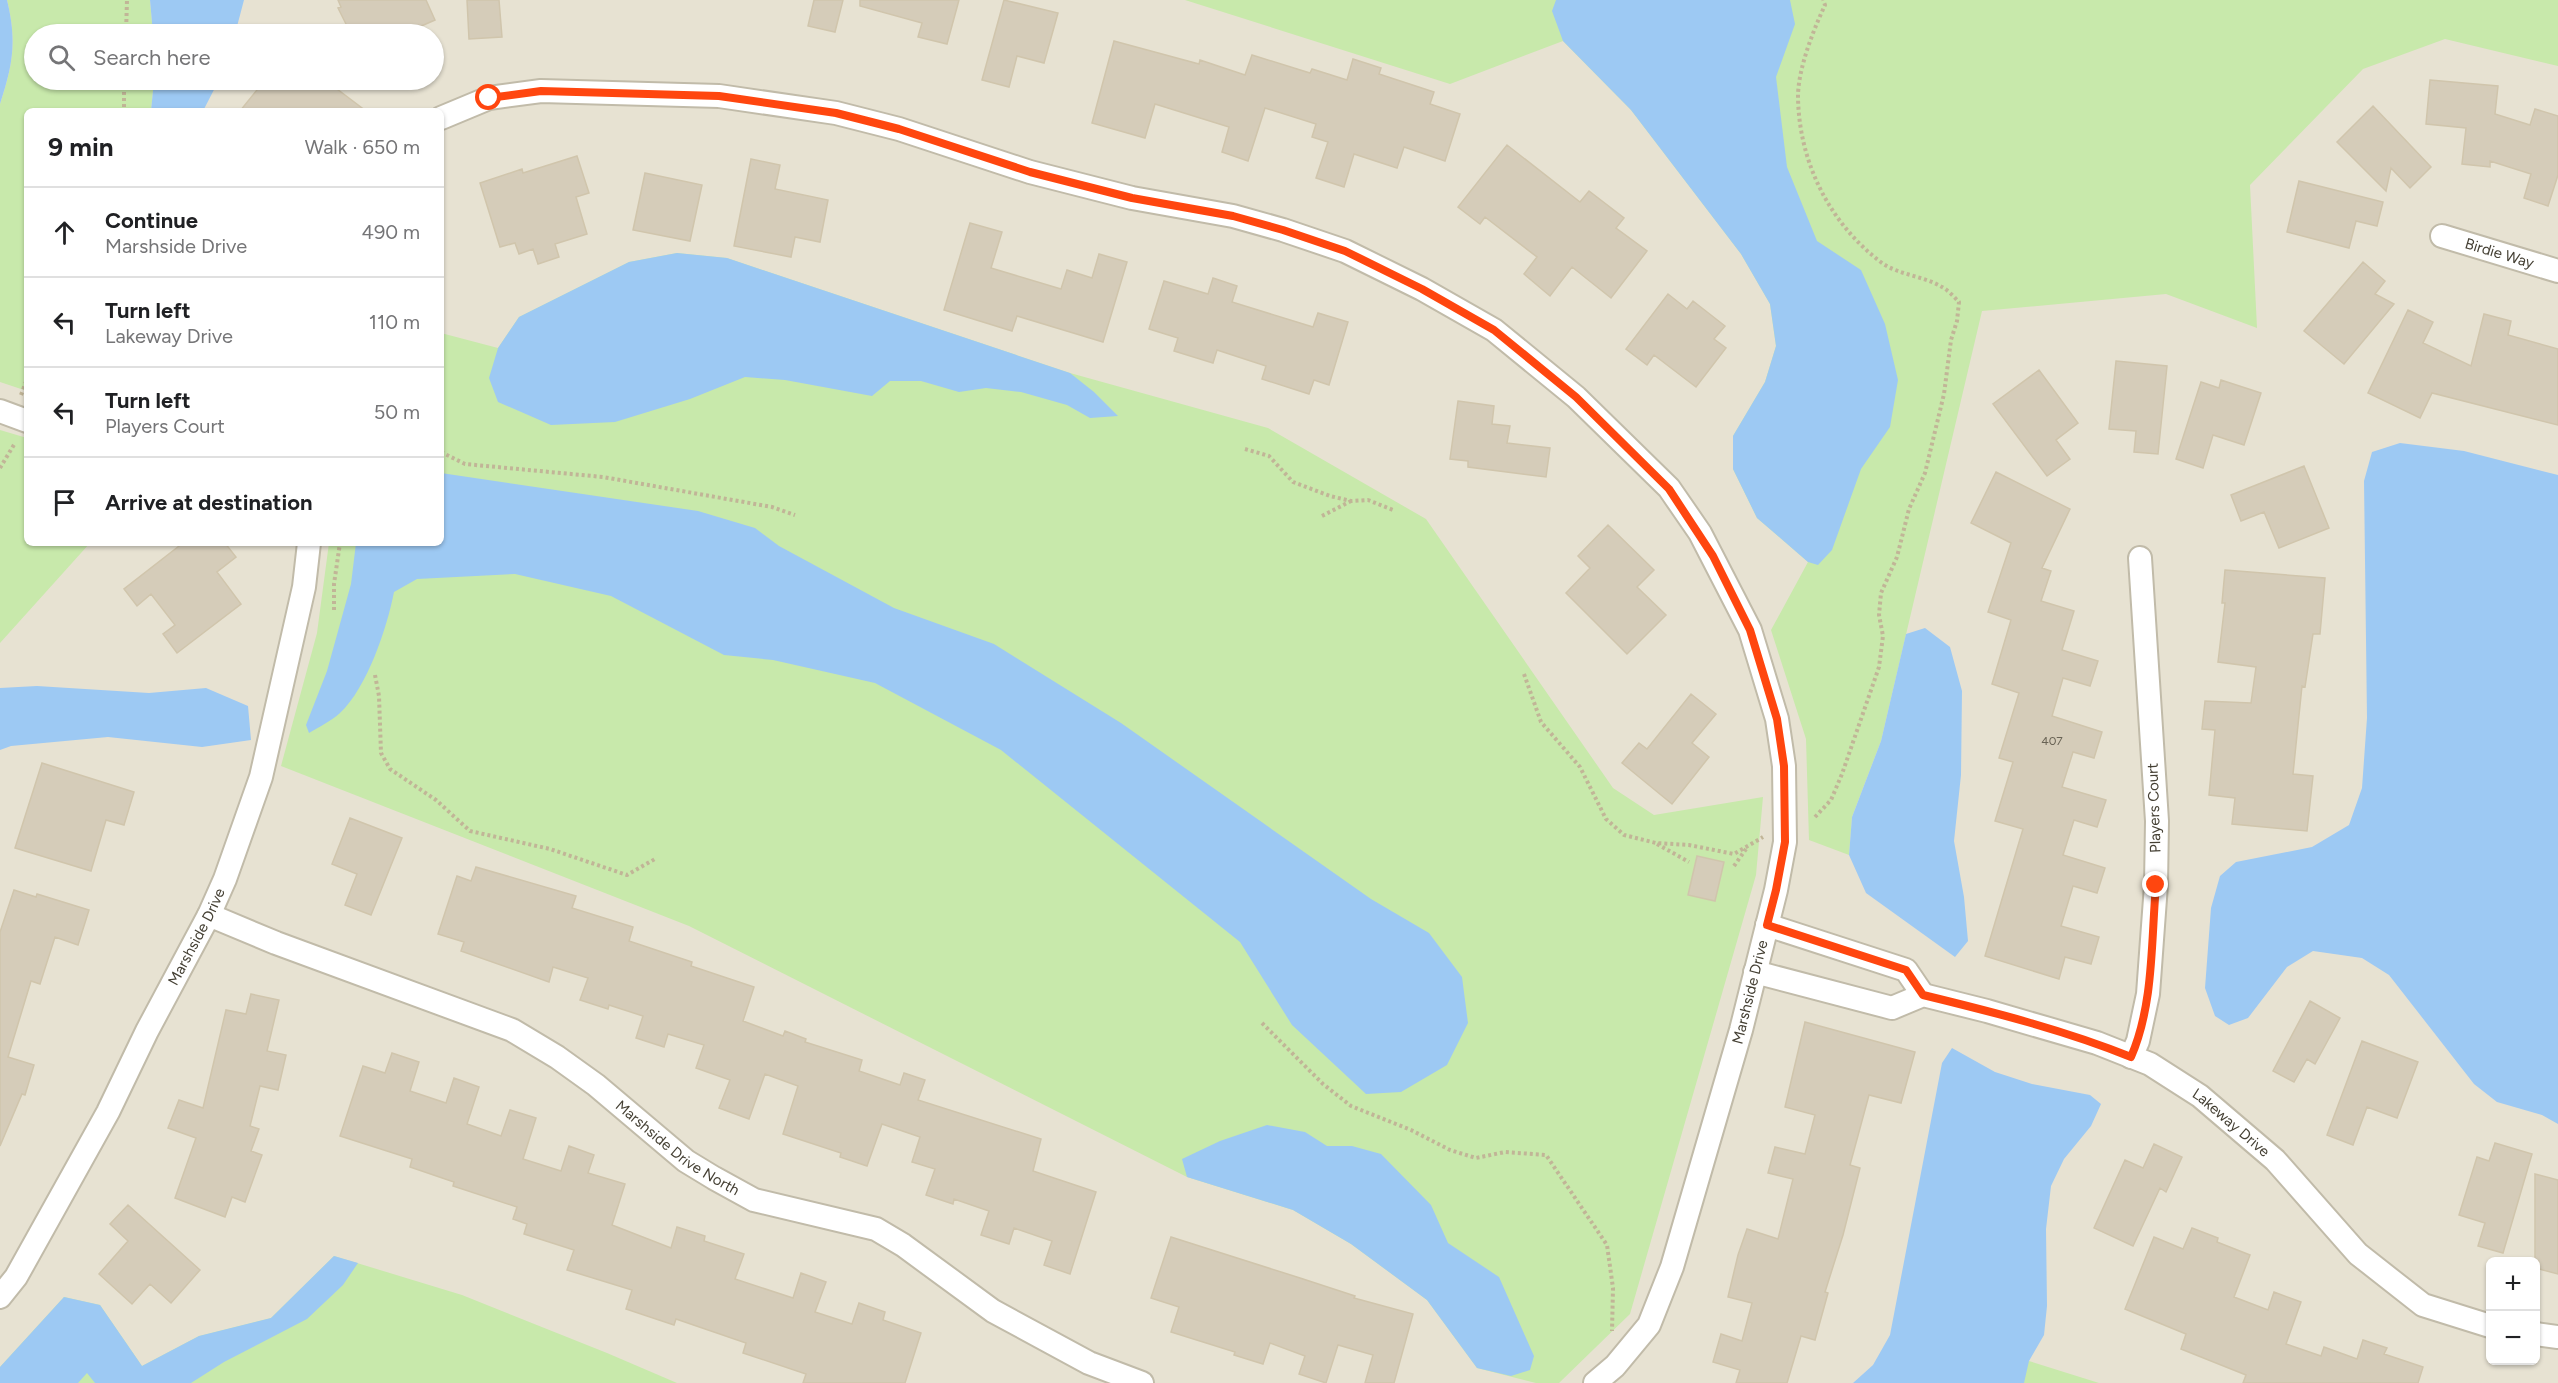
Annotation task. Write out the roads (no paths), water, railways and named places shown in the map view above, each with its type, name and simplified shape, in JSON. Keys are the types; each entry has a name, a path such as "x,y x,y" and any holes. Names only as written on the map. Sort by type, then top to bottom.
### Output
{"street":[{"name":"Marshside Drive","path":"444,117 489,98 541,91 719,96 836,113 899,129 1030,172 1132,198 1233,216 1283,230 1345,251 1422,289 1494,330 1576,397 1669,489 1709,548 1750,630 1777,719 1784,766 1785,842 1776,890 1741,1030 1672,1267 1649,1325 1615,1366 1595,1383"},
{"name":"Birdie Way","path":"2442,236 2558,271"},
{"path":"0,411 24,420"},
{"name":"Marshside Drive","path":"0,1297 16,1277 108,1112 147,1031 209,915 246,822 261,777 304,587 309,546"},
{"name":"Players Court","path":"2131,1057 2138,1041 2148,994 2156,885 2157,821 2140,558"},
{"name":"Marshside Drive North","path":"209,915 276,943 512,1030 573,1068 686,1161 714,1178 754,1200 876,1229 903,1245 993,1311 1089,1363 1142,1383"},
{"path":"1755,972 1892,1008 1923,995 1906,970 1767,925"},
{"name":"Lakeway Drive","path":"1923,995 2097,1043 2150,1064 2200,1096 2275,1160 2304,1190 2330,1225 2358,1254 2423,1305 2486,1325"},
{"path":"2540,1335 2558,1337"}],"water":[{"path":"0,0 7,0 13,40 11,64 0,104"},
{"path":"150,0 244,0 238,24 152,24"},
{"path":"1556,0 1790,0 1795,24 1776,77 1787,167 1817,241 1861,270 1885,324 1898,380 1890,427 1861,469 1832,550 1818,565 1808,562 1757,518 1733,469 1733,436 1765,382 1776,346 1770,304 1741,254 1631,110 1563,41 1552,11"},
{"path":"153,90 214,90 205,108 151,108"},
{"path":"677,253 727,258 1070,373 1094,392 1118,416 1090,418 1067,405 1021,392 986,388 959,392 921,381 890,381 872,396 785,380 745,377 690,399 615,422 551,425 498,402 489,378 498,348 519,317 629,262"},
{"path":"2400,443 2464,451 2558,475 2558,1124 2542,1115 2497,1102 2474,1084 2389,975 2362,958 2313,951 2287,967 2248,1018 2229,1025 2215,1016 2205,988 2211,908 2220,876 2236,862 2312,847 2349,825 2362,788 2367,718 2364,481 2372,452"},
{"path":"444,473 698,511 755,528 779,546 894,608 994,644 1121,723 1371,899 1429,933 1462,977 1468,1023 1447,1065 1401,1092 1366,1094 1292,1025 1240,942 1001,750 875,683 773,660 724,655 611,596 515,574 417,579 394,592 374,657 359,689 350,702 340,713 309,733 306,725 327,671 351,584 356,546 444,546"},
{"path":"1925,628 1950,647 1962,691 1961,775 1954,841 1964,897 1968,941 1955,957 1866,893 1849,855 1852,817 1881,741 1906,634"},
{"path":"37,686 149,693 206,688 248,706 251,740 202,747 108,737 11,746 0,750 0,688"},
{"path":"1952,1048 1995,1072 2032,1084 2090,1095 2101,1104 2091,1126 2064,1159 2051,1186 2046,1229 2047,1306 2044,1335 2029,1361 2024,1383 1853,1383 1873,1365 1890,1335 1942,1063"},
{"path":"1267,1125 1305,1132 1327,1146 1352,1146 1381,1154 1431,1205 1448,1243 1499,1277 1534,1356 1530,1370 1511,1376 1477,1368 1427,1300 1351,1244 1293,1210 1187,1177 1182,1159 1220,1141"},
{"path":"334,1256 358,1263 343,1285 307,1319 224,1362 191,1383 95,1383 87,1373 78,1383 0,1383 0,1367 64,1297 100,1305 142,1366 199,1336 271,1318"}]}
